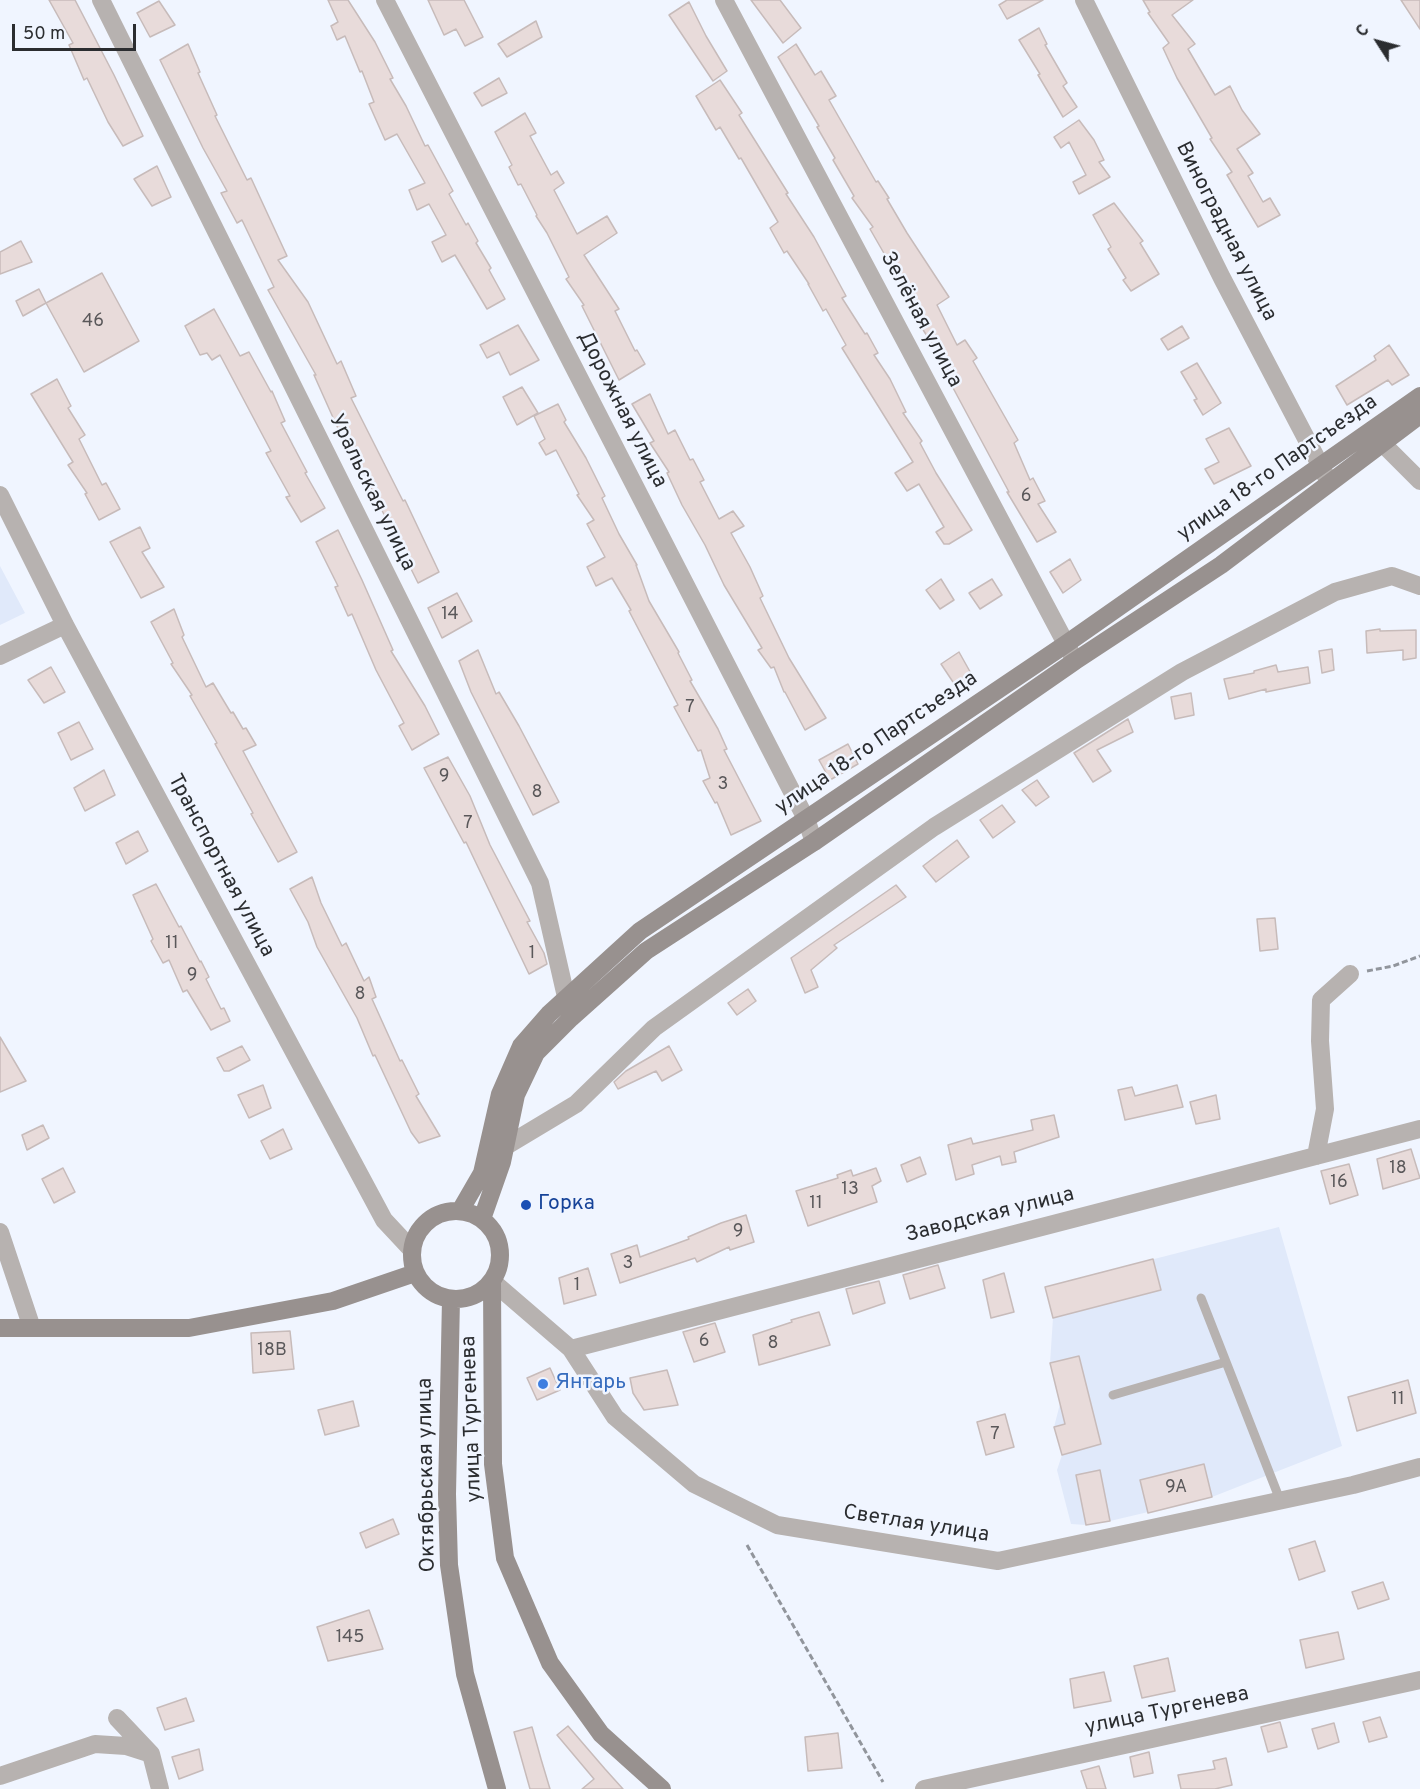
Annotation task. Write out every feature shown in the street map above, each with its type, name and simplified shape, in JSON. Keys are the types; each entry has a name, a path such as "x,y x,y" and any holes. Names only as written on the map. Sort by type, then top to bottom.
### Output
{"main road":[{"name":"улица 18-го Партсъезда","path":"482,1219 502,1162 516,1095 536,1053 571,1018 646,951 814,842 1076,661 1221,565 1325,474 1420,396"},
{"name":"улица 18-го Партсъезда","path":"460,1211 482,1173 500,1094 521,1046 549,1014 640,931 1066,644 1325,474 1382,443 1420,415"},
{"path":"460,1211 482,1219 495,1235 500,1255 498,1269 484,1290 463,1299 451,1299 430,1291 415,1273 412,1250 415,1237 423,1225 447,1212 460,1211"},
{"path":"0,1328 189,1328 333,1301 415,1273"},
{"name":"улица Тургенева","path":"492,1281 493,1464 505,1558 550,1663 601,1734 662,1789"},
{"name":"Октябрьская улица","path":"451,1299 447,1494 449,1565 465,1674 497,1789"}],"street":[{"name":"Уральская улица","path":"101,0 540,883 571,1018"},
{"name":"Дорожная улица","path":"385,0 806,819 814,842"},
{"name":"Зелёная улица","path":"724,0 1076,661"},
{"name":"Виноградная улица","path":"1084,0 1222,279 1325,474"},
{"path":"1382,443 1420,481"},
{"name":"Транспортная улица","path":"0,495 65,625 384,1220 412,1250"},
{"path":"506,1146 576,1104 654,1028 934,827 1182,672 1335,592 1392,576 1420,586"},
{"path":"0,656 65,625"},
{"path":"1316,1156 1325,1109 1320,1041 1321,1000 1350,974"},
{"name":"Заводская улица","path":"572,1349 1420,1129"},
{"path":"0,1232 32,1328"},
{"name":"Светлая улица","path":"492,1281 572,1349 615,1417 667,1462 694,1484 777,1525 998,1562 1353,1485 1420,1467"},
{"name":"улица Тургенева","path":"924,1789 1420,1680"},
{"path":"117,1719 151,1754 160,1789"},
{"path":"0,1776 95,1744 126,1746 151,1754"}],"lane":[{"path":"1201,1298 1280,1500"},
{"path":"1113,1395 1226,1362"}],"path":[{"path":"1350,974 1393,966 1420,956"},
{"path":"747,1545 883,1782"}],"shaded area":[{"path":"0,566 25,613 0,625"},
{"path":"1279,1227 1342,1446 1212,1497 1110,1521 1086,1525 1071,1524 1057,1470 1062,1455 1054,1427 1060,1404 1050,1363 1053,1318 1045,1287"}],"building":[{"path":"49,0 75,0 143,136 123,146 108,122 87,78 84,80 69,45 73,43"},
{"path":"328,0 348,0 375,42 393,78 390,79 425,146 428,145 453,191 449,194 466,225 468,223 478,241 476,243 491,268 489,270 505,299 487,309 455,255 442,262 432,242 446,235 429,204 417,210 409,190 425,183 397,134 385,140 369,104 374,102 362,71 360,72 345,36 337,40 331,26 338,22"},
{"path":"428,0 464,0 483,37 465,46 456,29 444,35"},
{"path":"751,0 780,0 801,28 783,43"},
{"path":"1007,0 1043,0 1007,19 999,5"},
{"path":"1143,0 1193,0 1172,15 1195,44 1188,49 1215,95 1230,86 1242,110 1260,134 1237,149 1253,173 1248,176 1263,202 1270,198 1280,215 1258,227 1227,175 1232,172 1210,139 1212,138 1177,78 1163,48 1169,43 1148,13 1150,12"},
{"path":"1401,0 1420,0 1420,29"},
{"path":"159,1 175,25 150,37 137,13"},
{"path":"689,2 727,71 713,81 669,15"},
{"path":"536,21 542,37 507,57 498,44"},
{"path":"1039,28 1047,44 1045,45 1067,83 1063,86 1077,107 1063,117 1019,40"},
{"path":"188,44 217,115 215,116 247,180 251,178 287,256 278,260 308,302 337,364 341,361 356,396 351,398 403,501 405,500 439,572 418,583 353,452 350,453 314,375 316,375 268,290 274,287 242,220 237,223 221,193 227,191 160,60"},
{"path":"796,44 815,75 821,71 836,96 829,100 876,182 878,181 889,198 887,199 907,233 949,297 937,305 957,345 965,340 977,358 973,361 1018,440 1014,443 1030,480 1033,478 1045,501 1038,504 1056,532 1037,542 1007,492 1009,492 952,386 957,383 920,325 924,323 870,229 873,227 852,198 854,196 833,160 835,158 817,127 819,126 778,57"},
{"path":"499,78 507,93 482,106 474,93"},
{"path":"720,80 742,113 739,115 788,193 786,194 814,237 846,296 842,298 878,353 874,355 890,379 906,412 903,413 922,441 920,443 936,473 972,530 949,544 944,544 936,532 944,527 919,484 907,491 895,473 913,462 842,348 846,345 826,309 823,311 809,284 787,251 784,253 770,228 778,222 741,158 739,159 720,127 716,130 696,96"},
{"path":"525,113 536,133 530,136 551,175 557,171 564,183 554,190 577,234 607,216 617,233 584,255 619,309 615,311 635,351 637,350 645,364 619,380 582,306 584,305 566,279 569,277 547,233 521,184 518,185 509,167 512,165 495,132"},
{"path":"1079,120 1094,140 1104,160 1099,162 1110,177 1079,194 1073,182 1086,175 1069,142 1061,148 1054,137"},
{"path":"157,166 171,197 152,206 134,179"},
{"path":"1114,203 1143,241 1140,243 1159,274 1131,291 1123,280 1126,278 1108,249 1111,247 1093,215"},
{"path":"21,241 32,262 0,274 0,252"},
{"path":"102,273 139,341 84,372 46,303"},
{"path":"39,289 46,303 23,316 16,301"},
{"path":"214,309 240,356 249,352 272,391 285,421 281,423 325,508 301,522 286,497 290,496 266,453 271,451 220,355 212,360 207,353 200,355 185,326"},
{"path":"518,325 539,360 510,375 499,352 487,358 480,345"},
{"path":"1182,326 1189,338 1168,350 1161,339"},
{"path":"1389,345 1409,375 1392,385 1388,380 1347,405 1336,386 1376,360 1374,356"},
{"path":"1197,363 1221,403 1203,415 1194,400 1197,399 1181,372"},
{"path":"57,379 71,406 68,408 85,435 79,439 102,485 106,483 120,509 99,520 85,494 87,493 68,465 73,462 31,394"},
{"path":"522,387 538,413 517,425 503,397"},
{"path":"650,394 668,434 675,430 690,460 693,459 704,480 700,482 719,519 733,511 744,526 731,533 750,567 763,596 760,598 789,658 826,718 805,730 784,692 774,667 771,668 758,650 762,648 724,585 682,505 667,473 669,472 650,443 654,441 632,404"},
{"path":"558,404 566,420 564,422 586,458 605,496 602,498 619,534 637,565 649,601 679,652 692,680 690,681 718,729 727,749 724,750 761,821 731,835 717,802 715,803 703,781 710,778 701,750 698,751 674,707 678,705 629,611 631,610 612,578 596,586 587,567 605,557 587,524 594,520 577,495 579,494 556,450 546,455 539,443 545,439 534,416"},
{"path":"1229,428 1251,466 1214,484 1205,469 1219,462 1206,439"},
{"path":"140,527 150,548 142,552 164,587 141,598 110,542"},
{"path":"338,530 393,650 391,651 425,706 439,734 412,750 399,726 404,723 376,670 352,614 348,616 335,587 338,586 316,542"},
{"path":"1070,559 1081,580 1063,593 1050,572"},
{"path":"941,579 954,600 940,609 926,590"},
{"path":"992,579 1002,595 980,609 969,593"},
{"path":"457,593 472,621 442,638 428,608"},
{"path":"174,609 184,635 182,637 206,687 213,683 231,713 233,712 243,729 246,728 256,745 243,751 297,852 278,862 215,744 217,743 190,696 192,695 171,664 173,663 151,622"},
{"path":"1380,629 1380,631 1416,630 1416,658 1403,660 1403,650 1367,653 1366,631"},
{"path":"1332,649 1334,670 1322,673 1319,651"},
{"path":"478,650 496,694 499,692 519,726 559,802 533,815 471,692 459,661"},
{"path":"959,652 973,677 957,688 941,664"},
{"path":"1276,665 1278,672 1308,667 1310,683 1266,692 1266,689 1229,699 1224,679 1254,673 1254,671"},
{"path":"51,667 65,692 44,703 28,680"},
{"path":"1191,693 1194,715 1175,719 1171,697"},
{"path":"1128,719 1133,732 1097,750 1111,771 1093,782 1074,753"},
{"path":"79,722 93,749 71,760 58,733"},
{"path":"848,744 858,764 830,780 819,760"},
{"path":"448,757 470,796 490,845 544,953 547,964 529,974 466,842 464,843 424,768"},
{"path":"104,770 115,795 85,811 74,788"},
{"path":"1037,780 1049,797 1036,806 1022,790"},
{"path":"1002,805 1015,822 993,838 980,820"},
{"path":"138,831 148,851 126,864 116,843"},
{"path":"957,840 969,857 936,882 923,866"},
{"path":"312,877 321,903 342,946 346,943 364,981 369,977 376,997 372,999 400,1061 402,1060 419,1094 416,1096 440,1136 419,1143 411,1132 375,1055 373,1056 357,1018 317,947 308,922 290,889"},
{"path":"156,884 179,927 181,926 201,961 209,977 206,979 221,1009 224,1008 230,1021 211,1030 187,990 183,992 169,960 163,963 151,941 153,939 133,895"},
{"path":"896,885 906,897 834,945 837,948 811,970 818,987 805,993 791,958"},
{"path":"1275,918 1278,949 1260,951 1257,919"},
{"path":"748,989 756,1001 737,1015 728,1003"},
{"path":"0,1037 26,1081 0,1092"},
{"path":"242,1046 250,1060 229,1071 224,1071 217,1058"},
{"path":"669,1046 682,1070 662,1081 656,1071 618,1089 614,1082 626,1071"},
{"path":"263,1085 271,1108 249,1118 238,1095"},
{"path":"1177,1085 1183,1107 1125,1120 1118,1090 1132,1087 1135,1096"},
{"path":"1216,1095 1220,1119 1196,1124 1190,1102"},
{"path":"1054,1115 1059,1137 1014,1152 1016,1162 1002,1165 1000,1156 972,1165 974,1174 956,1180 948,1145 971,1138 973,1144 1033,1130 1031,1120"},
{"path":"43,1125 49,1138 27,1150 22,1135"},
{"path":"283,1129 292,1149 270,1159 261,1141"},
{"path":"1411,1149 1420,1178 1383,1189 1377,1159"},
{"path":"920,1157 926,1174 907,1182 901,1165"},
{"path":"1349,1164 1358,1195 1330,1204 1321,1171"},
{"path":"63,1168 75,1192 54,1203 42,1179"},
{"path":"876,1168 881,1181 872,1186 877,1202 808,1226 796,1191 838,1178 837,1175 851,1170 853,1176"},
{"path":"746,1215 754,1242 730,1250 729,1247 697,1262 695,1258 620,1283 611,1254 637,1245 640,1257"},
{"path":"1153,1259 1161,1290 1053,1318 1045,1287"},
{"path":"938,1265 945,1288 910,1299 903,1275"},
{"path":"588,1268 596,1295 564,1304 559,1278"},
{"path":"1004,1273 1014,1312 991,1318 983,1280"},
{"path":"879,1281 885,1303 853,1314 846,1289"},
{"path":"819,1312 830,1345 759,1365 753,1335"},
{"path":"715,1323 725,1352 694,1362 683,1332"},
{"path":"290,1331 294,1369 253,1373 251,1333"},
{"path":"1079,1356 1101,1444 1062,1455 1054,1427 1065,1424 1050,1363"},
{"name":"Янтарь","path":"550,1368 560,1390 537,1400 527,1378"},
{"path":"667,1370 678,1405 644,1410 633,1393 630,1378"},
{"path":"1408,1380 1416,1413 1357,1431 1348,1397"},
{"path":"353,1401 359,1426 325,1435 318,1410"},
{"path":"1005,1414 1014,1447 986,1455 977,1422"},
{"path":"1204,1464 1212,1497 1148,1513 1140,1480"},
{"path":"1100,1470 1110,1521 1086,1525 1076,1475"},
{"path":"393,1519 399,1534 366,1548 360,1533"},
{"path":"1315,1541 1325,1571 1299,1580 1289,1549"},
{"path":"1383,1582 1389,1599 1358,1609 1352,1592"},
{"path":"369,1610 383,1649 328,1661 317,1627"},
{"path":"1338,1632 1344,1659 1306,1668 1300,1640"},
{"path":"1168,1658 1175,1691 1142,1698 1134,1666"},
{"path":"1104,1672 1111,1701 1074,1708 1070,1679"},
{"path":"186,1698 194,1721 165,1730 157,1708"},
{"path":"1380,1717 1387,1737 1369,1742 1363,1722"},
{"path":"1280,1722 1287,1747 1268,1752 1261,1727"},
{"path":"1334,1723 1339,1742 1318,1749 1312,1729"},
{"path":"568,1726 623,1789 582,1789 594,1779 557,1735"},
{"path":"532,1727 550,1789 530,1789 514,1732"},
{"path":"838,1733 842,1768 808,1771 805,1737"},
{"path":"199,1749 203,1770 179,1779 172,1757"},
{"path":"1149,1752 1153,1773 1134,1777 1130,1757"},
{"path":"1226,1758 1232,1785 1215,1789 1181,1789 1178,1775 1215,1769 1213,1761"},
{"path":"1099,1766 1106,1789 1087,1789 1081,1771"}],"place":[{"name":"Горка","path":"526,1205"},
{"name":"Янтарь","path":"543,1384"}]}
